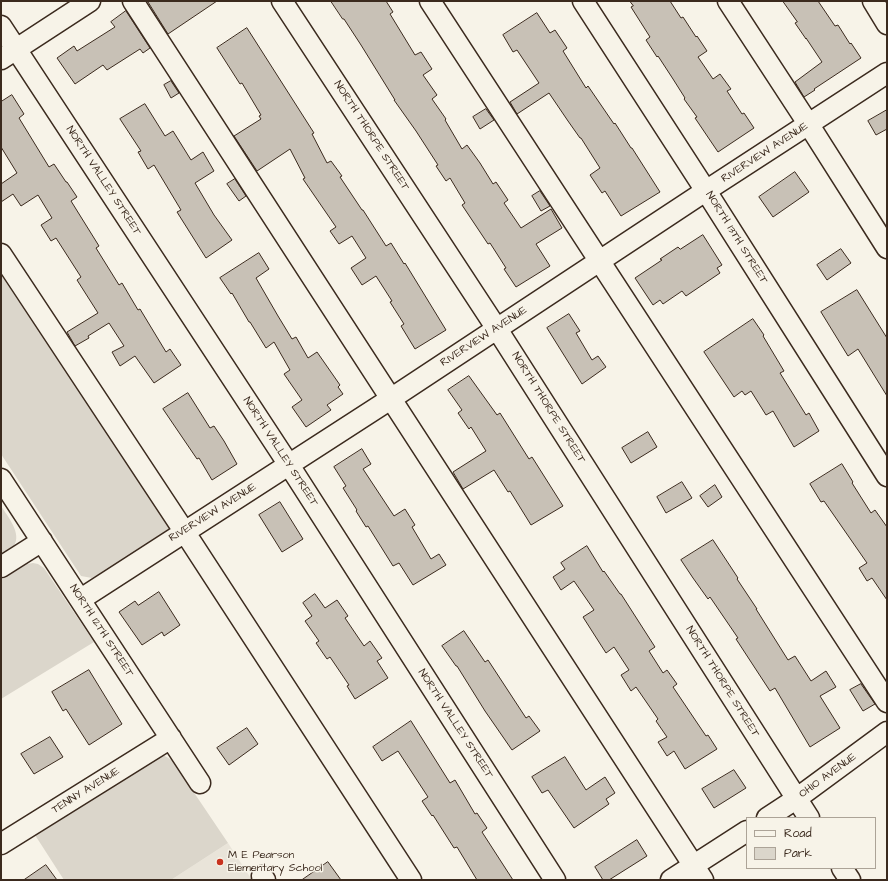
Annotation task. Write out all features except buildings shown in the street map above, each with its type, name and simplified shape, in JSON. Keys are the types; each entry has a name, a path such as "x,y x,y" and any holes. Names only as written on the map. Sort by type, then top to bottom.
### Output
{"street":[{"path":"9,54 90,1"},
{"path":"134,1 698,873"},
{"name":"NORTH THORPE STREET","path":"282,1 497,329 808,817"},
{"path":"430,1 887,702"},
{"name":"NORTH 13TH STREET","path":"583,1 887,476"},
{"path":"728,1 887,248"},
{"path":"873,1 887,24"},
{"name":"NORTH VALLEY STREET","path":"1,26 9,54 289,465 555,880"},
{"name":"RIVERVIEW AVENUE","path":"80,599 392,398 887,73"},
{"path":"1,254 184,531 411,880"},
{"name":"NORTH 12TH STREET","path":"1,479 200,783"},
{"path":"1,567 42,541"},
{"name":"OHIO AVENUE","path":"769,817 796,799 887,732"},
{"name":"TENNY AVENUE","path":"1,844 171,738"},
{"path":"672,880 698,873 746,832"},
{"path":"843,869 850,880"}],"shaded area":[{"name":"M E Pearson Elementary School","path":"228,843 252,880 171,880"}],"green space":[{"path":"1,265 172,529 92,578 81,576 1,454"},
{"path":"1,506 13,525 16,541 10,552 1,560"},
{"path":"33,563 44,568 94,642 1,699 1,580 27,564"},
{"path":"163,755 172,760 228,843 171,880 64,880 35,835"}],"place":[{"name":"M E Pearson Elementary School","path":"220,862"}]}
